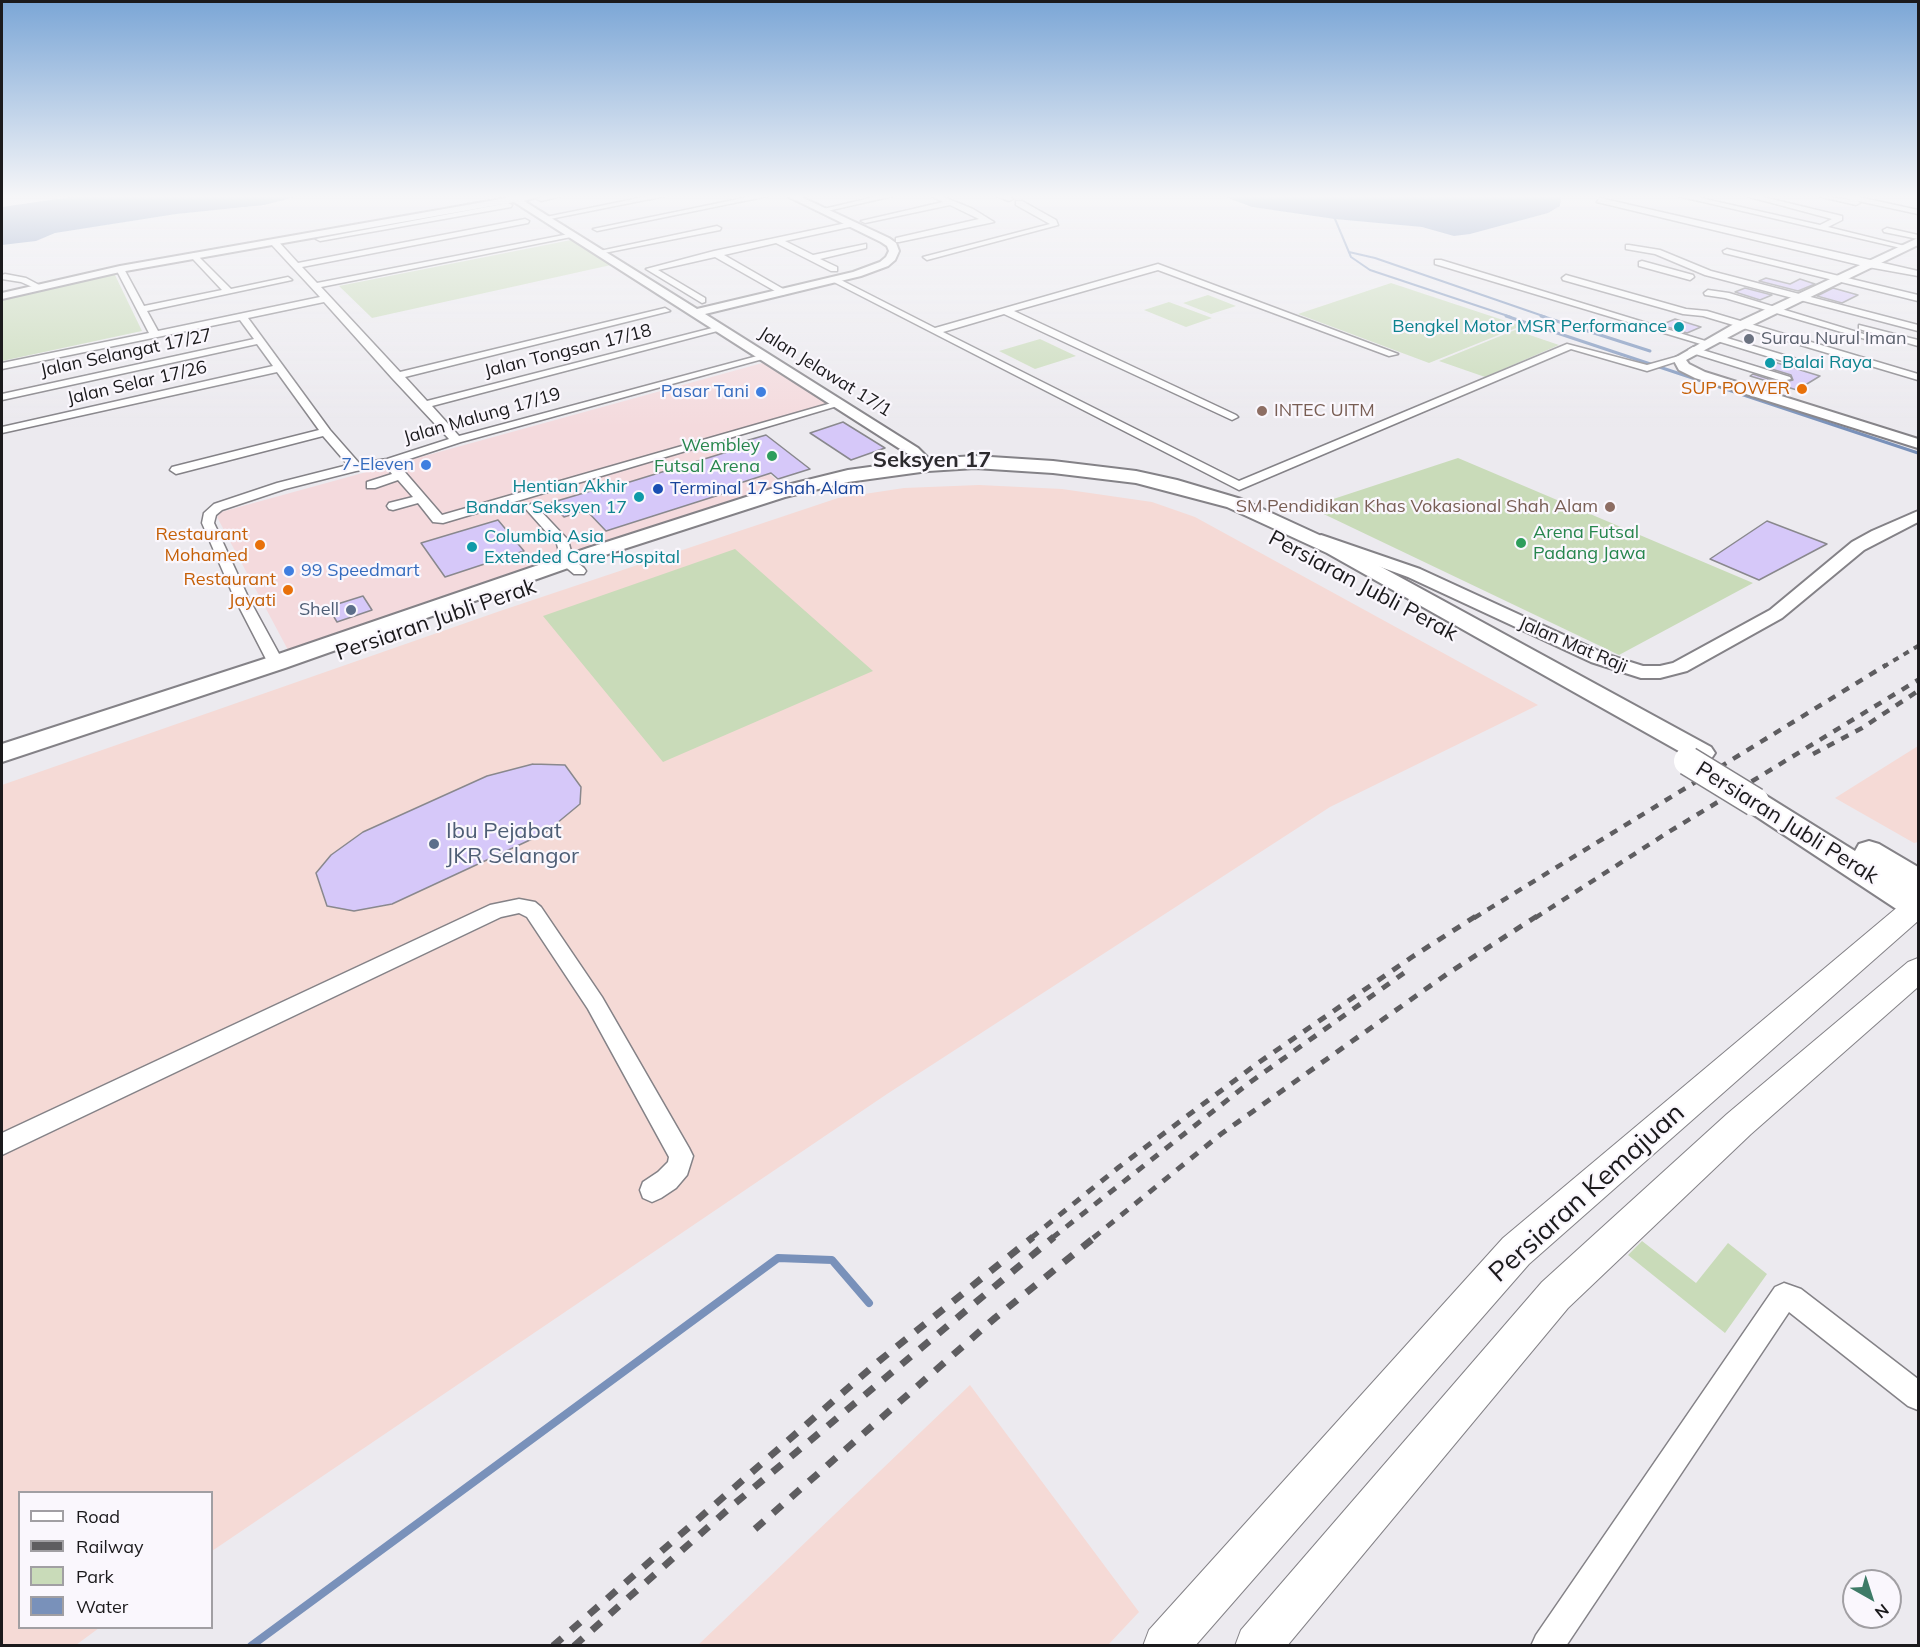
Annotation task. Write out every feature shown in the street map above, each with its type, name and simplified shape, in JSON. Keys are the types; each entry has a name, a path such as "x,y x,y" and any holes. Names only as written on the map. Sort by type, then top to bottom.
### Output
{"main road":[{"name":"Persiaran Jubli Perak","path":"2,772 570,558 812,484 893,469 921,458 960,468 1072,478 1141,489 1218,511 1300,541 1387,578 1695,757 1762,798 1890,888 1918,900"},
{"name":"Persiaran Jubli Perak","path":"2,753 276,663 570,558 855,484 960,468 1053,467 1136,477 1217,497 1280,523 1300,541 1695,757"},
{"name":"Persiaran Kemajuan","path":"1165,1646 1516,1251 1918,900"},
{"path":"1257,1646 1555,1295 1739,1124 1918,970"}],"street":[{"path":"2,296 101,273"},
{"path":"122,273 155,334"},
{"path":"211,273 229,292"},
{"path":"303,273 457,440"},
{"path":"315,286 379,273"},
{"name":"Jalan Jelawat 17/1","path":"632,273 921,458"},
{"path":"656,273 702,300"},
{"path":"749,273 782,292"},
{"path":"695,313 782,292 840,273"},
{"path":"934,331 1138,273"},
{"path":"1174,273 1392,354"},
{"path":"1475,273 1612,314 1803,364"},
{"path":"1473,283 1500,273"},
{"path":"1671,273 1875,339"},
{"path":"1708,273 1918,328"},
{"path":"834,274 934,331 1239,486 1570,346 1642,367 1679,359 1712,340 1849,273"},
{"path":"1857,273 1918,298"},
{"path":"1865,273 1878,275"},
{"path":"1893,273 1918,274"},
{"path":"6,277 23,280 37,286"},
{"path":"1566,278 1686,312 1704,313 1918,377"},
{"path":"142,309 288,280"},
{"path":"1642,300 1651,296 1653,292"},
{"path":"1708,293 1782,307 1918,343"},
{"path":"1532,301 1548,295"},
{"path":"2,366 326,299"},
{"path":"1598,321 1628,308"},
{"path":"396,376 665,311"},
{"path":"1006,311 1232,417"},
{"path":"242,316 326,432 356,467"},
{"name":"Jalan Tongsan 17/18","path":"424,405 720,329"},
{"name":"Jalan Selangat 17/27","path":"2,397 258,341"},
{"path":"1693,350 1785,379"},
{"name":"Jalan Malung 17/19","path":"276,663 241,597 208,523 210,513 231,501 356,467 389,462 457,440 765,357"},
{"path":"1679,359 1684,367 1700,375 1918,444"},
{"path":"1900,361 1918,368"},
{"name":"Jalan Selar 17/26","path":"2,430 280,368"},
{"path":"389,462 438,519 839,404"},
{"path":"176,470 326,432"},
{"path":"371,485 400,475"},
{"path":"531,508 536,498 548,488"},
{"path":"393,506 420,499"},
{"path":"486,507 510,505 531,508 549,528 570,558"},
{"name":"Jalan Mat Raji","path":"1300,541 1414,573 1620,666 1641,672 1660,672 1680,667 1776,614 1858,546 1918,516"},
{"path":"1387,578 1390,573 1414,573"},
{"path":"2,1144 497,910 519,906 528,907 534,912 595,1003 681,1156 679,1167 667,1180 652,1190"},
{"path":"1547,1646 1784,1296 1792,1298 1918,1395"}],"shaded area":[{"path":"766,362 829,403 721,434 784,486 552,560 288,650 217,517 221,512"},
{"path":"979,485 1062,489 1152,502 1195,517 1538,705 1330,807 887,1094 213,1550 213,1491 18,1491 18,1629 98,1629 76,1645 2,1645 2,785 500,611 838,498 904,488"},
{"path":"1918,746 1918,842 1914,843 1835,798"},
{"path":"970,1385 1139,1612 1108,1645 698,1645"}],"green space":[{"path":"114,273 142,331 2,361 2,301 28,292"},
{"path":"405,273 576,273 372,318 339,286"},
{"path":"1391,283 1521,326 1429,363 1298,314"},
{"path":"1208,295 1236,306 1211,314 1183,303"},
{"path":"1169,302 1212,318 1186,327 1144,310"},
{"path":"1515,330 1559,345 1485,377 1439,361"},
{"path":"1040,339 1076,356 1035,369 999,351"},
{"path":"1458,458 1753,583 1619,655 1309,507"},
{"path":"735,549 873,671 663,762 543,616"},
{"path":"1642,1241 1696,1283 1728,1243 1767,1274 1725,1333 1628,1255"}],"building":[{"path":"1766,278 1790,284 1800,279 1815,284 1798,291 1759,281"},
{"path":"1745,288 1772,295 1760,300 1735,292"},
{"path":"1833,288 1858,295 1842,303 1817,296"},
{"name":"Bengkel Motor MSR Performance","path":"1675,319 1701,327 1687,333 1661,325"},
{"path":"1774,362 1820,376 1797,390 1750,376 1753,374 1781,383 1793,380 1791,375 1765,367"},
{"path":"843,422 885,448 851,460 810,433"},
{"name":"Hentian Akhir Bandar Seksyen 17","path":"766,435 810,469 778,479 771,473 737,484 741,488 606,531 586,510 564,517 550,503 594,490 597,492 740,448 735,444"},
{"name":"Columbia Asia Extended Care Hospital","path":"498,520 524,551 445,577 421,543"},
{"path":"1767,521 1827,544 1759,580 1710,559"},
{"name":"Shell","path":"363,596 372,610 337,622 328,607"},
{"name":"Ibu Pejabat JKR Selangor","path":"533,764 565,765 581,787 580,804 545,833 392,904 354,911 327,906 316,873 331,855 363,832 487,776"}],"waterway":[{"path":"1379,273 1511,317"},
{"path":"1418,273 1546,317"},
{"path":"1506,316 1918,453"},
{"path":"1541,316 1650,351"},
{"path":"251,1646 778,1258 832,1260 869,1303"}],"railway":[{"path":"1883,667 1918,646"},
{"path":"1474,918 1886,665"},
{"path":"1535,918 1667,833 1918,680"},
{"path":"1813,754 1862,728 1918,691"},
{"path":"1031,1238 1119,1167 1258,1063 1476,916"},
{"path":"1093,1238 1221,1134 1447,974 1537,916"},
{"path":"1052,1238 1249,1083 1404,973"},
{"path":"553,1646 879,1361 1033,1237"},
{"path":"574,1646 733,1505 1054,1237"},
{"path":"755,1529 995,1318 1095,1237"}],"place":[{"name":"Bengkel Motor MSR Performance","path":"1679,327"},
{"name":"Surau Nurul Iman","path":"1749,339"},
{"name":"Balai Raya","path":"1770,363"},
{"name":"SUP POWER","path":"1802,389"},
{"name":"Pasar Tani","path":"761,392"},
{"name":"INTEC UITM","path":"1262,411"},
{"name":"Wembley Futsal Arena","path":"772,456"},
{"name":"7-Eleven","path":"426,465"},
{"name":"Terminal 17 Shah Alam","path":"658,489"},
{"name":"Hentian Akhir Bandar Seksyen 17","path":"639,497"},
{"name":"SM Pendidikan Khas Vokasional Shah Alam","path":"1610,507"},
{"name":"Arena Futsal Padang Jawa","path":"1521,543"},
{"name":"Restaurant Mohamed","path":"260,545"},
{"name":"Columbia Asia Extended Care Hospital","path":"472,547"},
{"name":"99 Speedmart","path":"289,571"},
{"name":"Restaurant Jayati","path":"288,590"},
{"name":"Shell","path":"351,610"},
{"name":"Ibu Pejabat JKR Selangor","path":"434,844"}],"district":[{"name":"Seksyen 17","path":"932,460"}]}
